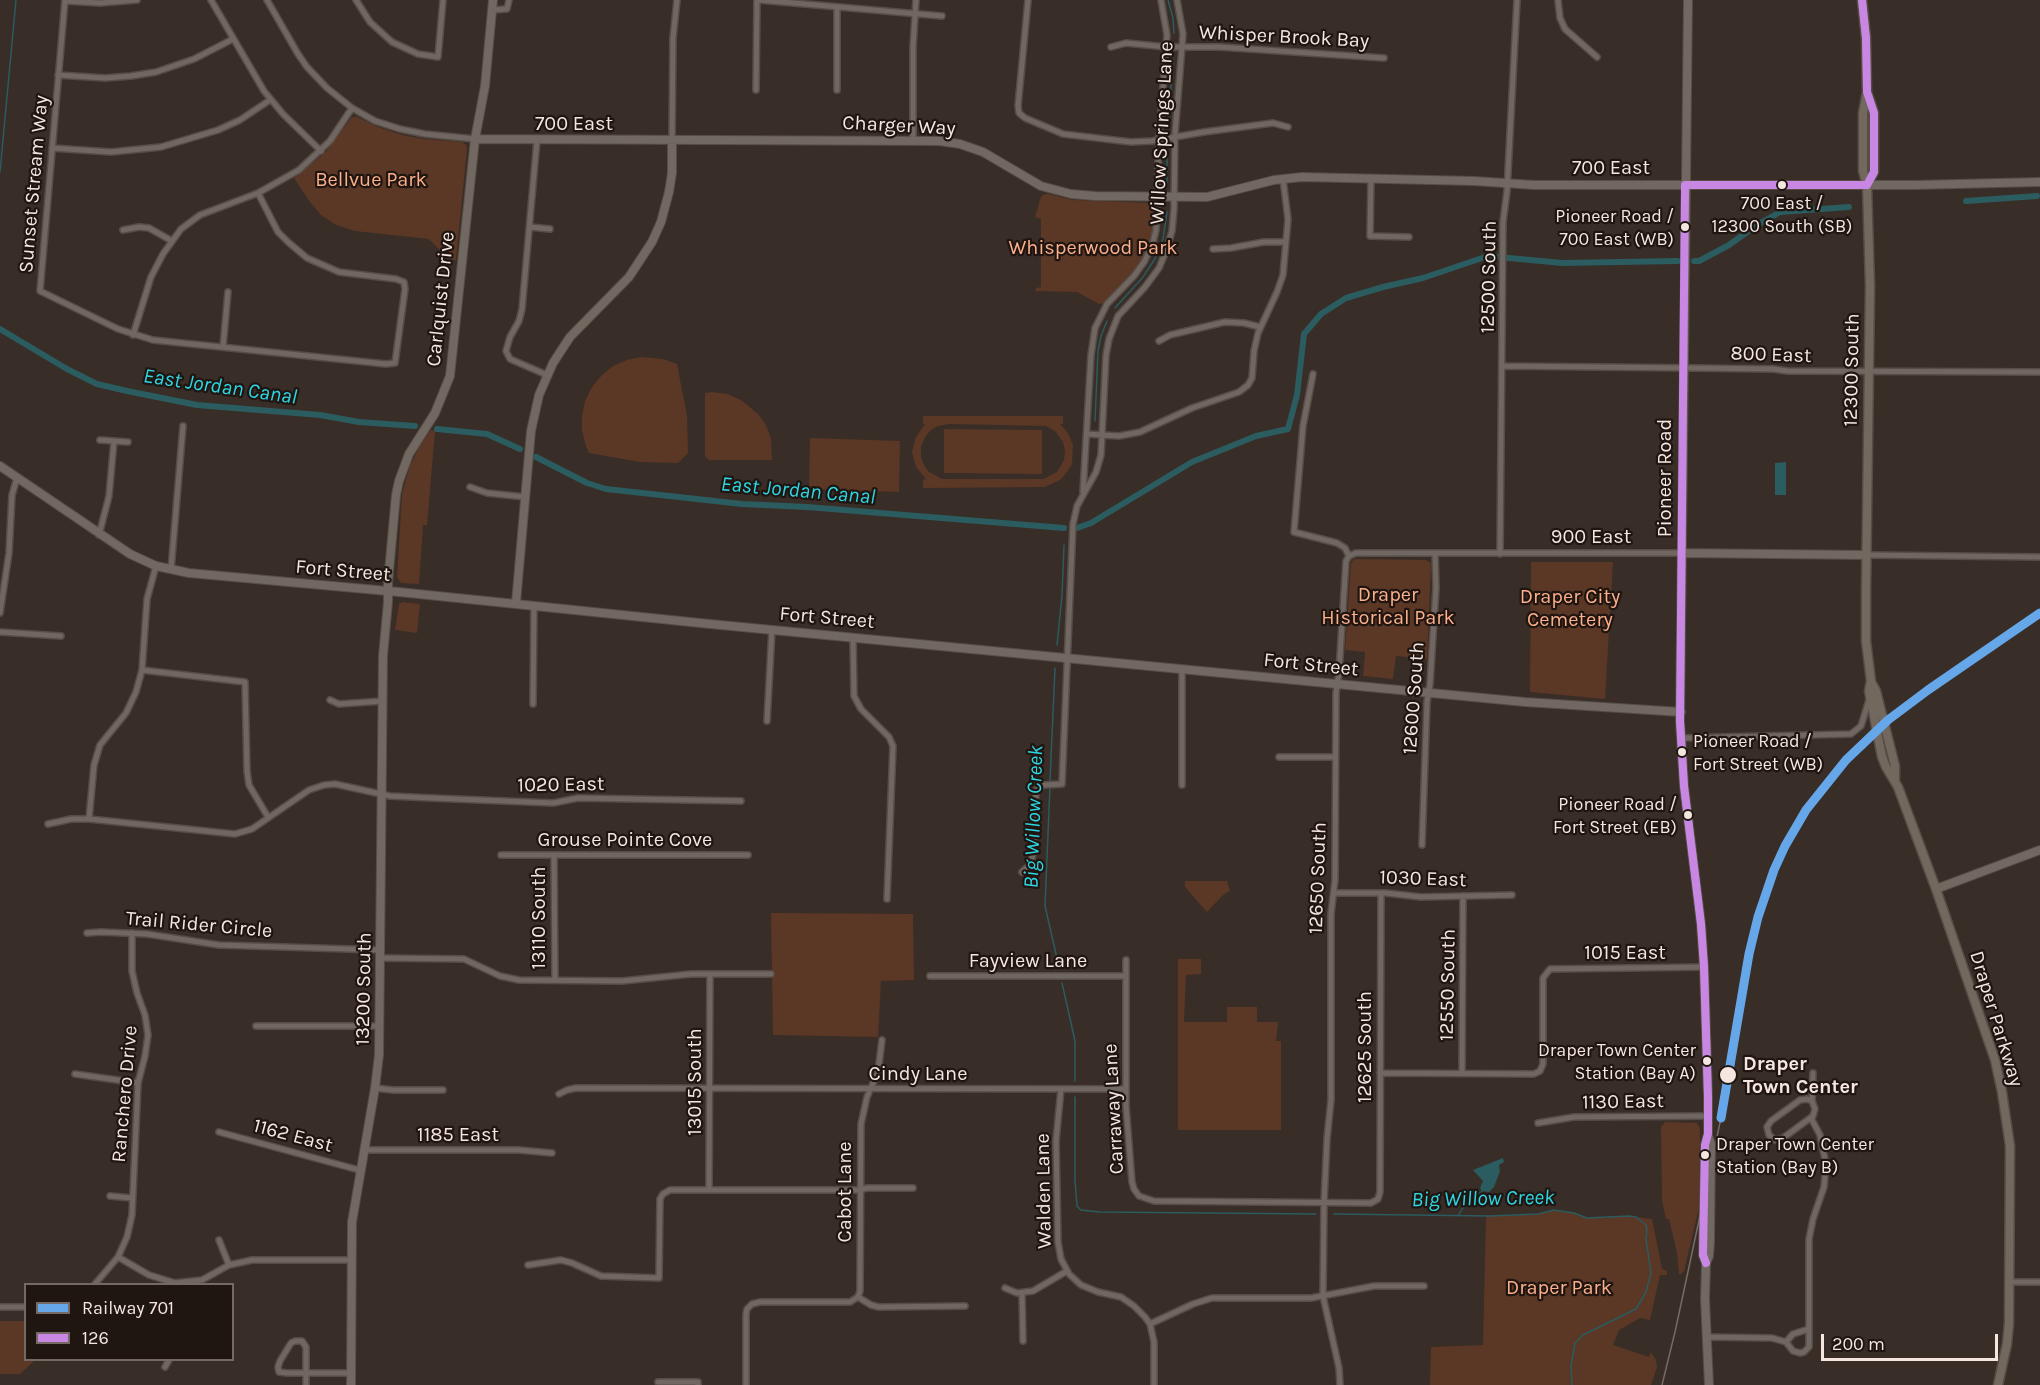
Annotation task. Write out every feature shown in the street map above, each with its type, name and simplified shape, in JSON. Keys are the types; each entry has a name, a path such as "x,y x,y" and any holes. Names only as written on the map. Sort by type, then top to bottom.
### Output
{"main road":[{"name":"12300 South","path":"1862,0 1866,39 1867,92 1874,113 1874,172 1867,185 1870,286 1866,555"},
{"name":"Draper Parkway","path":"1866,555 1866,641 1871,681 1870,698 1882,756 1895,780 1936,889 1995,1060 2002,1092 2010,1146 2010,1282 2007,1344 1998,1385"},
{"name":"Draper Parkway","path":"1871,681 1876,691 1895,766 1895,780"}],"street":[{"path":"65,0 100,3 138,0"},
{"name":"Sunset Stream Way","path":"65,0 40,291 133,335 223,347 386,364 395,363 404,300 404,282 339,272 307,258 278,232 258,193"},
{"path":"211,0 270,100 321,151"},
{"path":"267,0 307,67 327,88 352,108 375,121 400,129 475,139"},
{"path":"356,0 370,22 384,36 409,51 438,57 443,0"},
{"name":"Carlquist Drive","path":"388,591 399,481 409,454 441,401 450,376 475,139 485,86 493,0"},
{"path":"492,10 507,9 509,0"},
{"path":"516,603 533,422 539,395 558,354 575,330 622,285 647,251 661,222 672,173 673,38 677,0"},
{"path":"756,90 758,0 942,16"},
{"path":"913,140 916,0"},
{"path":"1028,0 1018,106 1019,113 1025,118 1063,134 1131,142 1175,138 1273,123 1288,127"},
{"name":"Willow Springs Lane","path":"1067,658 1073,524 1085,482 1090,355 1095,328 1107,304 1134,276 1148,254 1156,230 1159,140 1167,47 1167,28 1161,0"},
{"name":"Willow Springs Lane","path":"1082,496 1099,464 1103,435 1106,355 1111,331 1123,310 1149,281 1163,260 1172,231 1175,138 1182,47 1182,25 1177,0"},
{"name":"12500 South","path":"1500,554 1503,222 1508,184 1517,0"},
{"path":"1558,0 1560,18 1565,29 1597,57"},
{"name":"Pioneer Road","path":"1688,0 1681,712 1684,786 1704,968 1708,1134 1705,1145 1703,1255 1706,1263 1705,1299 1709,1385"},
{"path":"837,8 837,90"},
{"path":"58,75 105,78 156,72 194,59 233,39"},
{"name":"Whisper Brook Bay","path":"1111,47 1126,43 1384,58"},
{"path":"52,148 111,152 161,147 219,130 240,120 270,100"},
{"path":"133,335 151,277 172,242 187,224 200,215 258,193 290,177 321,151 337,132 352,108"},
{"name":"700 East","path":"475,139 672,140"},
{"path":"537,140 521,315 508,341 506,353 510,359 547,375"},
{"name":"Charger Way","path":"672,140 950,142 975,149 997,159 1041,186 1063,193 1087,196 1184,198"},
{"name":"700 East","path":"1184,198 1218,195 1283,179 1302,177 1474,181 1508,184 1956,185 2040,182"},
{"path":"1087,434 1119,436 1140,432 1192,408 1243,390 1252,378 1254,351 1260,327 1280,286 1286,242 1287,212 1283,179"},
{"path":"1371,179 1370,236 1409,237"},
{"path":"530,227 550,229"},
{"path":"123,230 149,228 172,242"},
{"path":"1213,249 1264,242 1286,242"},
{"path":"223,347 228,292"},
{"path":"1159,341 1170,335 1225,322 1239,322 1260,327"},
{"name":"800 East","path":"1502,366 2040,372"},
{"path":"1312,374 1303,426 1294,532 1337,543 1345,548 1349,556"},
{"path":"171,570 183,426"},
{"path":"100,440 128,442"},
{"path":"99,534 109,496 114,441"},
{"name":"Fort Street","path":"0,466 130,554 171,570 1428,693 1536,703 1681,712"},
{"path":"0,613 9,553 12,495 17,478"},
{"path":"470,487 482,492 525,497"},
{"name":"900 East","path":"1349,556 1356,553 1681,553 2040,557"},
{"name":"12600 South","path":"1422,845 1428,693 1436,598 1435,554"},
{"name":"12650 South","path":"1340,1385 1339,1368 1323,1296 1324,1203 1331,1100 1331,914 1334,893 1337,684 1346,561 1349,556"},
{"path":"89,819 94,765 100,745 126,713 136,692 142,670 147,599 156,566"},
{"name":"13200 South","path":"351,1385 351,1222 375,1088 380,1026 383,701 388,591"},
{"path":"533,704 534,606"},
{"path":"766,721 772,629"},
{"path":"0,632 61,636"},
{"path":"854,637 854,696 861,709 889,736 893,746 887,899"},
{"path":"1022,872 1030,865 1033,854 1035,793 1045,784 1060,784 1067,658"},
{"path":"1182,669 1182,785"},
{"path":"142,670 245,682 249,785 268,817"},
{"path":"1682,738 1848,735 1861,726 1870,698"},
{"path":"330,700 339,704 383,701"},
{"path":"1279,757 1335,757"},
{"name":"1020 East","path":"48,824 71,819 89,819 235,834 252,829 309,790 335,784 390,796 553,803 578,798 741,801"},
{"path":"1936,889 2040,850"},
{"name":"Grouse Pointe Cove","path":"501,855 748,855"},
{"name":"13110 South","path":"554,855 555,980"},
{"name":"1030 East","path":"1334,893 1381,892 1421,897 1512,895"},
{"name":"12625 South","path":"1376,1201 1380,1192 1381,892"},
{"name":"12550 South","path":"1462,1074 1463,896"},
{"name":"Trail Rider Circle","path":"87,933 164,936 210,945 458,958 471,961 506,978 519,980 609,981 710,974"},
{"name":"Ranchero Drive","path":"96,1283 118,1257 130,1226 138,1083 146,1056 148,1035 146,1015 137,993 132,971 132,933"},
{"name":"Carraway Lane","path":"1126,960 1126,1089 1132,1182 1134,1189 1143,1198 1154,1201 1368,1204 1376,1201"},
{"name":"1015 East","path":"1462,1074 1531,1074 1540,1071 1543,1062 1543,978 1547,971 1556,968 1704,968"},
{"path":"710,974 771,974"},
{"name":"13015 South","path":"709,1190 710,974"},
{"name":"Fayview Lane","path":"930,976 1126,976"},
{"path":"256,1026 380,1026"},
{"name":"Cabot Lane","path":"858,1297 860,1291 861,1124 864,1106 876,1080 881,1061 882,1040"},
{"path":"75,1074 138,1083"},
{"path":"1380,1074 1462,1074"},
{"path":"1812,1101 1800,1100 1771,1121 1767,1131 1772,1138 1779,1140 1810,1118 1815,1110 1812,1101 1813,1074"},
{"path":"375,1088 443,1090"},
{"name":"Cindy Lane","path":"559,1094 576,1088 1126,1089"},
{"name":"Walden Lane","path":"1061,1089 1056,1141 1058,1242 1061,1259 1073,1279 1085,1287 1128,1301 1150,1324"},
{"name":"1130 East","path":"1538,1123 1574,1117 1708,1116"},
{"path":"1707,1337 1760,1337 1786,1342 1793,1351 1804,1352 1809,1347 1809,1239 1826,1175 1823,1144 1810,1118"},
{"name":"1162 East","path":"219,1132 360,1170"},
{"name":"1185 East","path":"364,1149 519,1150 552,1153"},
{"path":"528,1265 561,1260 601,1276 659,1278 661,1196 670,1190 913,1188"},
{"path":"111,1196 132,1198"},
{"path":"219,1240 229,1265"},
{"path":"118,1257 149,1275 166,1281 185,1283 203,1282 229,1265 263,1259 351,1260"},
{"path":"1005,1288 1022,1293 1040,1288 1067,1271"},
{"path":"2010,1282 2040,1282"},
{"path":"1154,1385 1154,1342 1150,1324 1193,1304 1212,1298 1323,1296 1374,1286 1424,1286"},
{"path":"1022,1293 1023,1341"},
{"path":"746,1385 746,1314 747,1309 757,1302 850,1302 858,1297 879,1307 965,1306"},
{"path":"0,1307 24,1307"},
{"path":"1786,1342 1793,1334 1809,1329"},
{"path":"306,1385 306,1373 306,1347 302,1341 297,1340 291,1343 280,1361 278,1370 287,1373 306,1373 351,1373"},
{"path":"165,1367 168,1361"},
{"path":"658,1382 698,1382 698,1385"}],"green space":[{"name":"Bellvue Park","path":"352,117 402,135 462,142 466,145 456,260 448,259 429,239 355,231 336,225 321,215 310,202 294,178 326,152"},
{"name":"Whisperwood Park","path":"1048,194 1073,200 1149,203 1154,206 1155,221 1147,252 1133,273 1104,303 1099,304 1077,292 1035,291 1036,288 1041,287 1041,219 1035,217 1041,197"},
{"path":"641,357 663,359 677,364 687,416 688,453 678,463 640,462 589,453 586,446 582,431 582,416 585,401 592,387 613,366"},
{"path":"705,393 727,394 741,400 758,414 766,425 771,439 772,460 709,460 705,456"},
{"path":"923,416 1063,416 1063,424 1060,424 1068,433 1073,445 1072,464 1060,480 1045,487 923,488 923,480 926,479 916,467 912,452 916,437 925,424 923,424","holes":["949,424 1046,426 1055,431 1063,442 1065,451 1064,460 1057,472 1043,479 942,479 929,472 921,457 921,446 926,436 938,426"]},
{"path":"944,429 1042,430 1042,474 944,473"},
{"path":"431,430 435,431 427,525 423,525 419,584 401,583 397,577 402,494 410,466"},
{"path":"810,438 900,441 899,492 809,489"},
{"name":"Draper Historical Park","path":"1354,559 1426,560 1431,563 1427,659 1396,656 1393,679 1363,676 1365,652 1345,650 1351,563"},
{"name":"Draper City Cemetery","path":"1531,562 1613,562 1605,699 1530,692"},
{"path":"403,602 420,604 417,633 395,630 399,604"},
{"path":"1185,881 1227,881 1230,891 1207,912 1185,887"},
{"path":"771,913 913,914 914,980 881,981 878,1037 773,1035"},
{"path":"1178,959 1201,959 1201,974 1186,975 1184,1022 1227,1022 1227,1007 1257,1007 1257,1022 1278,1022 1276,1041 1281,1041 1281,1130 1178,1130"},
{"path":"1665,1122 1697,1123 1700,1128 1699,1208 1684,1271 1681,1274 1679,1274 1669,1219 1666,1219 1662,1201 1661,1127"},
{"name":"Draper Park","path":"1554,1210 1587,1218 1629,1216 1652,1219 1662,1269 1667,1271 1667,1275 1660,1275 1650,1320 1640,1318 1619,1330 1613,1345 1649,1357 1651,1352 1657,1367 1651,1385 1430,1385 1431,1347 1483,1345 1486,1216 1538,1214"},
{"path":"0,1321 24,1321 24,1361 34,1361 20,1374 0,1374"}],"water":[{"path":"1786,462 1786,495 1775,495 1775,463"},
{"path":"1503,1158 1504,1162 1499,1165 1500,1171 1494,1187 1489,1192 1482,1191 1480,1188 1483,1181 1473,1170"}],"waterway":[{"path":"0,172 16,0"},
{"name":"Big Willow Creek","path":"1168,0 1174,33"},
{"name":"Big Willow Creek","path":"1168,125 1173,59"},
{"name":"Big Willow Creek","path":"1167,151 1167,183"},
{"name":"East Jordan Canal","path":"1966,201 2037,196"},
{"name":"East Jordan Canal","path":"1694,261 1699,261 1729,245 1780,212 1849,207"},
{"name":"Big Willow Creek","path":"1115,308 1143,277 1156,257 1163,239 1167,212"},
{"name":"East Jordan Canal","path":"1077,528 1091,523 1192,462 1256,436 1288,429 1297,395 1304,334 1321,314 1346,298 1423,278 1488,256 1562,263 1678,261"},
{"name":"Big Willow Creek","path":"1095,421 1098,351 1107,321"},
{"name":"East Jordan Canal","path":"0,329 97,384 197,405 320,415 359,422 415,426"},
{"name":"East Jordan Canal","path":"437,429 487,434 520,449"},
{"name":"East Jordan Canal","path":"536,457 587,483 606,489 742,504 807,507 1064,528"},
{"name":"Big Willow Creek","path":"1057,645 1064,545"},
{"name":"Big Willow Creek","path":"1050,781 1055,668"},
{"name":"Big Willow Creek","path":"1050,786 1045,906 1059,967"},
{"name":"Big Willow Creek","path":"1062,983 1075,1041 1075,1081"},
{"name":"Big Willow Creek","path":"1075,1097 1075,1180 1077,1206 1081,1210 1316,1214"},
{"path":"1458,1216 1462,1209 1482,1191"},
{"name":"Big Willow Creek","path":"1334,1214 1490,1216 1538,1214 1554,1210 1587,1218 1636,1217 1646,1225 1647,1230 1646,1239 1651,1273 1646,1292 1636,1309 1583,1335 1575,1343 1571,1366 1572,1385"}],"tram line":[{"path":"1662,1385 1721,1118"}],"rail line":[{"name":"701","path":"1721,1118 1749,954 1758,917 1774,870 1806,810 1846,760 1888,720 2040,613"}],"transit line":[{"name":"126","path":"1862,0 1866,38 1867,92 1874,113 1874,172 1867,185"},
{"name":"126","path":"1685,185 1680,721 1684,786 1704,967 1708,1097 1703,1255 1706,1263"},
{"name":"126","path":"1685,185 1867,185"}],"place":[{"name":"700 East / 12300 South (SB)","path":"1782,185"},
{"name":"Pioneer Road / 700 East (WB)","path":"1685,227"},
{"name":"Pioneer Road / Fort Street (WB)","path":"1682,752"},
{"name":"Pioneer Road / Fort Street (EB)","path":"1688,815"},
{"name":"Draper Town Center Station (Bay A)","path":"1707,1061"},
{"name":"Draper Town Center","path":"1728,1075"},
{"name":"Draper Town Center Station (Bay B)","path":"1705,1155"}]}
